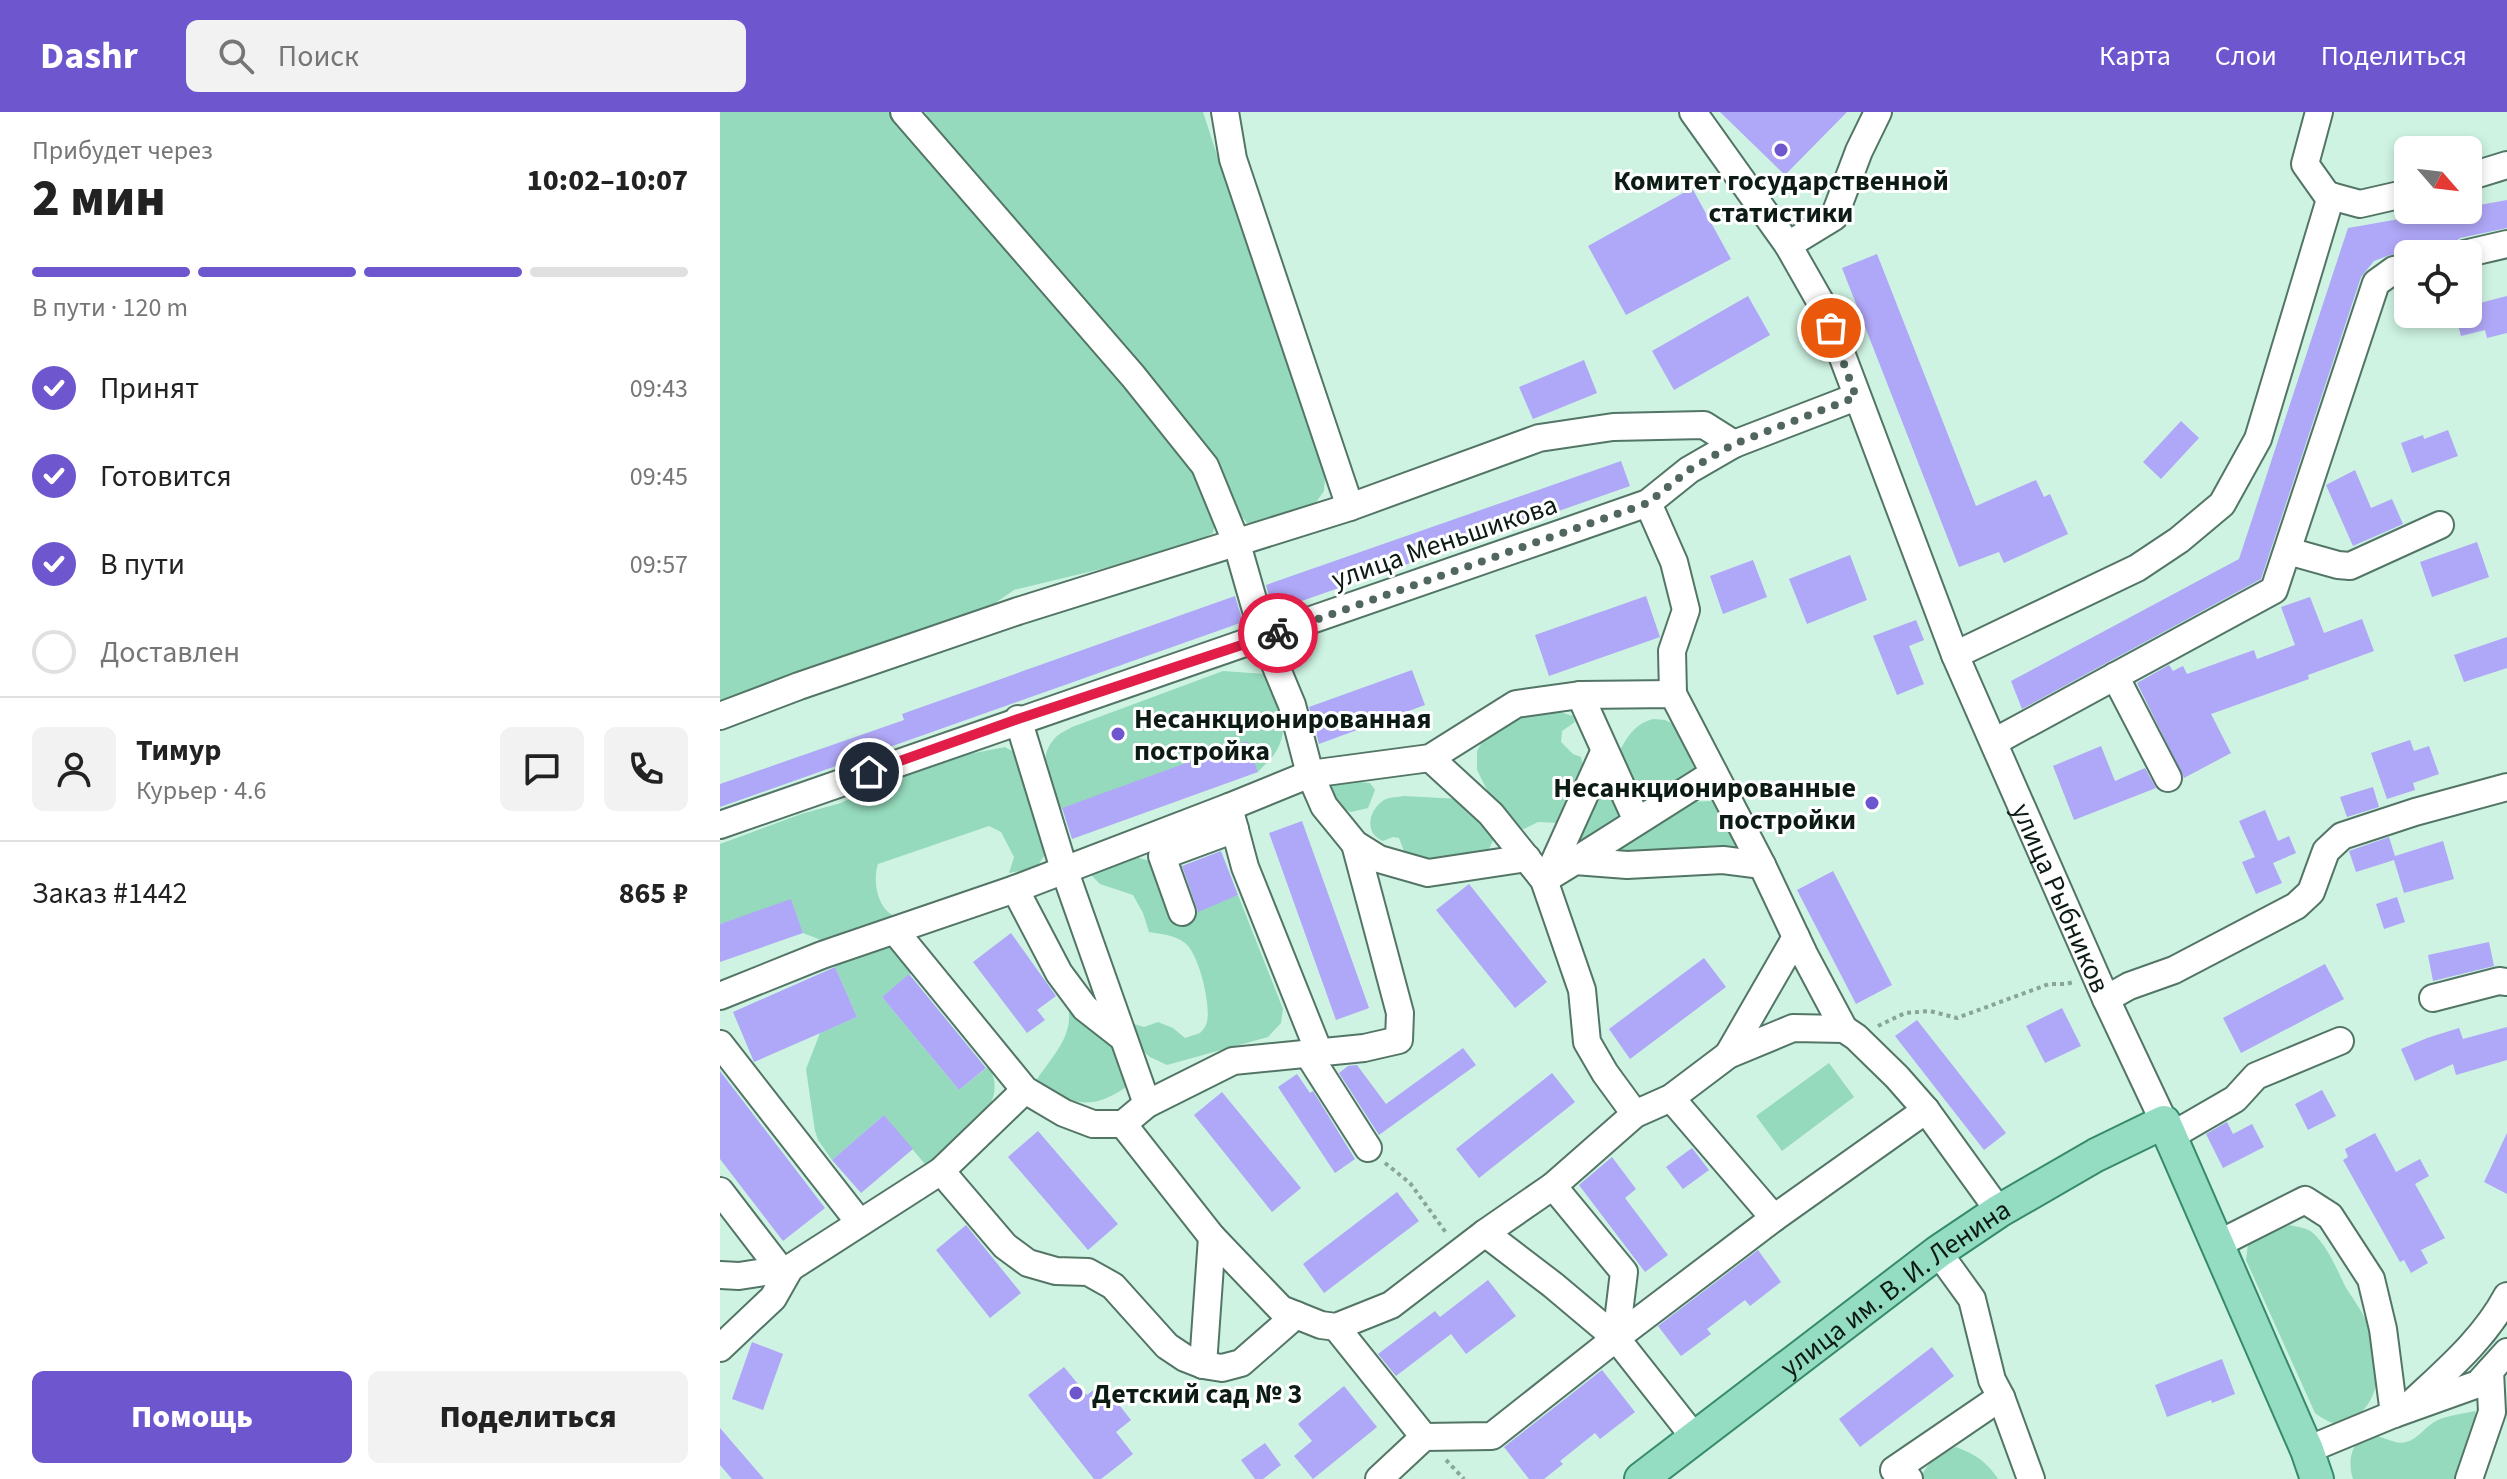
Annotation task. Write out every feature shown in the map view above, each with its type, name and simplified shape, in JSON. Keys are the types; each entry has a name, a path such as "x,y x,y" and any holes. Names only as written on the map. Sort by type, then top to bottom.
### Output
{"main road":[{"name":"улица им. В. И. Ленина","path":"1641,1479 1938,1252 1999,1211 2096,1155 2167,1129"},
{"name":"улица Рыбников","path":"2167,1129 2312,1465"}],"street":[{"path":"904,112 1133,376 1205,466 1237,544 1264,638 1292,705 1310,774 1324,806 1355,844 1379,859 1428,873 1527,858"},
{"path":"1225,112 1233,159 1350,507"},
{"name":"улица Рыбников","path":"1693,112 1788,245 1825,310 1955,655 2106,999 2167,1129"},
{"path":"1788,245 1834,217 1859,151 1878,112"},
{"path":"2319,112 2305,164 2327,195 2360,204 2394,196"},
{"path":"2482,173 2507,165"},
{"path":"1955,655 2137,568 2179,540 2222,504 2258,439 2331,196"},
{"path":"2482,250 2507,244"},
{"path":"1994,742 2274,590 2376,283 2394,270"},
{"name":"улица Меньшикова","path":"720,825 1018,719 1264,638 1648,503 1689,470 1734,444 1856,397"},
{"path":"720,716 1018,611 1350,507 1539,438 1613,427 1704,425 1734,444"},
{"path":"1648,503 1674,562 1686,610 1672,651 1673,694 1796,937 1850,1033 1926,1110 1999,1211"},
{"path":"2288,551 2350,566 2440,525"},
{"path":"2115,676 2168,778"},
{"path":"720,996 822,955 1015,889 1064,869 1159,845 1232,818 1310,774 1430,758 1516,704 1580,695 1673,694"},
{"path":"1580,695 1637,821"},
{"path":"1018,719 1064,869 1147,1104"},
{"path":"1546,879 1604,752"},
{"path":"1430,758 1491,814 1546,879 1582,990 1587,1042 1635,1114"},
{"path":"1546,879 1714,773"},
{"path":"2106,999 2129,986 2174,970 2296,906 2311,892 2326,851 2342,836 2507,787"},
{"path":"1232,818 1245,867 1313,1053 1368,1148"},
{"path":"895,931 1025,1090 1064,1113 1093,1124 1123,1124 1147,1104 1233,1061 1364,1048 1399,1040 1400,1013 1355,844"},
{"path":"1159,845 1182,912"},
{"path":"1575,861 1627,865 1723,860 1762,865"},
{"path":"1015,889 1059,973 1085,1008 1122,1037"},
{"path":"1728,1055 1796,937"},
{"path":"2433,998 2499,981 2507,982"},
{"path":"1123,1124 1212,1237 1281,1309 1321,1325 1336,1327 1391,1305 1553,1186 1635,1114 1671,1098 1728,1055 1793,1028 1850,1033"},
{"path":"2167,1129 2235,1099 2256,1076 2340,1041"},
{"path":"720,1044 859,1222"},
{"path":"720,1275 739,1276 785,1269 941,1171 1025,1090"},
{"path":"1671,1098 1774,1218"},
{"path":"1379,1479 1424,1437 1492,1436 1774,1218 1926,1110"},
{"path":"941,1171 1005,1246 1028,1263 1056,1271 1088,1272 1113,1286 1167,1346 1185,1358 1222,1368 1241,1363 1296,1315"},
{"path":"1553,1186 1624,1272 1616,1338"},
{"path":"720,1191 785,1269"},
{"path":"2218,1244 2305,1200 2330,1216 2371,1279 2399,1412"},
{"path":"1485,1233 1616,1338 1695,1438"},
{"path":"1203,1365 1212,1237"},
{"path":"1938,1252 1972,1299 1992,1380 2031,1479"},
{"path":"720,1348 773,1298 785,1269"},
{"path":"2312,1465 2399,1412 2463,1355 2494,1321 2507,1296"},
{"path":"1336,1327 1424,1437"},
{"path":"2399,1412 2478,1384 2499,1361"},
{"path":"2469,1479 2492,1412 2499,1361"},
{"path":"1895,1476 2001,1397"}],"path":[{"path":"1850,1033 1905,1013 1930,1011 1957,1018 2049,984 2066,984 2095,974"},
{"path":"1368,1148 1410,1183 1460,1252"}],"green space":[{"path":"720,112 893,112 1059,297 1199,478 1216,516 1213,533 1134,561 1014,590 988,608 720,704"},
{"path":"925,112 1203,112 1326,462 1324,491 1309,512 1259,524 1247,523 1238,512 1218,465 947,147"},
{"path":"1223,671 1265,674 1280,702 1283,734 1280,744 1258,772 1246,742 1061,809 1045,773 1046,754 1058,736 1072,727"},
{"path":"1550,709 1573,716 1575,722 1562,731 1561,742 1581,757 1584,769 1558,823 1538,822 1524,829 1516,827 1493,802 1477,770 1477,751 1491,726 1504,715"},
{"path":"1653,719 1678,726 1704,771 1643,806 1614,762 1634,730"},
{"path":"1005,747 1019,755 1047,852 1036,868 1009,873 1014,857 1001,832 989,826 878,864 876,879 881,903 898,917 846,936 821,940 803,933 791,900 720,924 720,844 801,814 841,803 949,758"},
{"path":"1324,781 1370,783 1375,790 1368,808 1351,812 1332,804"},
{"path":"1609,792 1622,812 1622,819 1580,848 1576,843 1586,812 1595,799"},
{"path":"1404,796 1460,799 1496,834 1488,851 1435,859 1414,857 1405,854 1399,838 1383,841 1377,838 1370,822 1374,810 1386,799"},
{"path":"1712,801 1729,814 1745,853 1608,856 1686,802"},
{"path":"1119,857 1136,857 1157,863 1177,919 1238,895 1283,1009 1281,1023 1268,1037 1167,1065 1138,1047 1116,1019 1144,1027 1158,1022 1173,1028 1185,1038 1200,1033 1204,1028 1207,1004 1199,968 1185,943 1149,932 1133,895 1100,884 1086,870"},
{"path":"894,942 914,965 911,973 882,997 959,1090 989,1066 995,1089 992,1100 981,1119 956,1146 952,1141 941,1151 944,1156 929,1165 884,1115 832,1160 815,1131 806,1069 820,1033 857,1017 835,967 839,957"},
{"path":"1077,1003 1108,1042 1124,1075 1126,1087 1102,1100 1073,1101 1037,1087 1036,1081 1063,1041 1069,1013"},
{"path":"1829,1063 1854,1097 1782,1151 1756,1116"},
{"path":"2290,1225 2311,1231 2323,1244 2365,1318 2375,1348 2377,1375 2371,1399 2364,1410 2343,1423 2329,1422 2315,1413 2246,1260 2248,1244 2261,1235"},
{"path":"2475,1411 2479,1433 2463,1479 2353,1479 2351,1458 2361,1440 2375,1436 2406,1442 2438,1420"},
{"path":"1956,1447 1980,1459 1998,1479 1921,1477 1936,1458"}],"building":[{"path":"1720,112 1847,112 1785,175"},
{"path":"1692,188 1731,259 1626,315 1588,246"},
{"path":"2507,200 2507,228 2457,240 2394,240 2394,254 2374,261 2361,277 2261,579 2022,709 2011,681 2239,559 2348,228 2394,220 2394,224 2482,224 2482,204"},
{"path":"1877,254 1976,506 2036,480 2044,497 2050,494 2068,534 2004,563 1999,552 1959,567 1842,268"},
{"path":"1748,296 1770,335 1674,390 1652,351"},
{"path":"2507,296 2507,333 2487,338 2485,330 2461,336 2459,328 2482,328 2482,302"},
{"path":"1584,360 1597,393 1533,419 1519,387"},
{"path":"2181,421 2199,438 2161,479 2143,462"},
{"path":"2448,430 2458,456 2412,473 2401,443"},
{"path":"1621,461 1630,486 1273,611 1266,585"},
{"path":"2355,470 2371,508 2392,499 2403,524 2353,546 2326,485"},
{"path":"2477,542 2489,577 2432,597 2420,562"},
{"path":"1850,555 1867,600 1807,624 1789,579"},
{"path":"1753,560 1767,597 1723,614 1710,576"},
{"path":"1235,596 1243,622 720,807 720,784 904,720 902,714"},
{"path":"1646,596 1660,637 1549,676 1535,635"},
{"path":"2310,597 2324,633 2362,619 2374,651 2308,675 2309,679 2211,714 2231,753 2184,778 2137,683 2169,665 2173,671 2183,666 2187,674 2254,650 2257,659 2295,645 2281,607"},
{"path":"1916,620 1924,640 1909,646 1924,684 1897,695 1873,636"},
{"path":"2507,637 2507,668 2464,682 2454,655"},
{"path":"1412,670 1425,705 1319,744 1309,707"},
{"path":"2410,740 2414,751 2429,746 2439,774 2413,783 2415,790 2387,799 2371,753"},
{"path":"1247,741 1258,772 1072,839 1062,808"},
{"path":"2101,746 2115,781 2145,768 2156,788 2074,820 2053,766"},
{"path":"2373,787 2379,807 2347,817 2340,797"},
{"path":"2265,810 2278,841 2289,836 2296,853 2273,863 2282,883 2256,894 2242,862 2255,857 2239,821"},
{"path":"1302,821 1369,1008 1336,1020 1269,833"},
{"path":"2389,837 2395,856 2443,841 2454,879 2404,893 2394,860 2356,872 2349,851"},
{"path":"1221,851 1238,895 1198,912 1182,866"},
{"path":"1833,871 1892,985 1856,1004 1797,890"},
{"path":"1469,884 1547,982 1515,1008 1436,910"},
{"path":"2397,897 2405,922 2384,929 2376,904"},
{"path":"791,899 803,933 720,962 720,924"},
{"path":"1011,933 1056,996 1037,1010 1045,1020 1027,1033 973,962"},
{"path":"2489,942 2494,966 2433,981 2428,955"},
{"path":"1704,958 1726,987 1630,1059 1609,1029"},
{"path":"2325,964 2344,999 2241,1053 2223,1018"},
{"path":"835,967 857,1017 754,1062 733,1012"},
{"path":"909,974 986,1068 959,1090 882,997"},
{"path":"2062,1008 2081,1046 2045,1063 2026,1026"},
{"path":"1917,1020 2006,1133 1984,1150 1895,1036"},
{"path":"2507,1027 2507,1060 2456,1075 2453,1064 2415,1081 2401,1049 2459,1028 2463,1039"},
{"path":"1463,1048 1476,1065 1379,1135 1339,1073 1348,1066 1357,1065 1386,1104"},
{"path":"720,1071 825,1208 783,1241 720,1159"},
{"path":"1552,1073 1575,1102 1479,1178 1456,1149"},
{"path":"1297,1074 1310,1093 1313,1091 1355,1159 1335,1173 1278,1087"},
{"path":"2322,1090 2336,1116 2308,1130 2295,1104"},
{"path":"1222,1092 1301,1188 1272,1212 1194,1115"},
{"path":"884,1115 913,1149 861,1193 832,1160"},
{"path":"2227,1122 2233,1134 2252,1124 2264,1147 2223,1168 2206,1134"},
{"path":"1038,1131 1118,1224 1088,1250 1008,1157"},
{"path":"2375,1133 2396,1172 2420,1159 2429,1176 2415,1184 2445,1238 2421,1250 2428,1263 2411,1273 2404,1260 2400,1262 2343,1160 2348,1157 2345,1149"},
{"path":"2507,1133 2507,1194 2484,1182"},
{"path":"1692,1148 1709,1170 1683,1189 1666,1167"},
{"path":"1612,1157 1636,1189 1625,1198 1668,1255 1645,1272 1579,1185"},
{"path":"1397,1192 1419,1221 1324,1293 1303,1264"},
{"path":"966,1225 1021,1293 990,1318 936,1250"},
{"path":"1758,1250 1781,1282 1750,1306 1745,1300 1707,1329 1711,1334 1681,1356 1658,1326"},
{"path":"1488,1280 1516,1316 1466,1354 1451,1334 1396,1376 1378,1354 1435,1311 1440,1317"},
{"path":"752,1342 783,1354 763,1410 732,1399"},
{"path":"1932,1347 1954,1376 1860,1447 1839,1419"},
{"path":"2222,1359 2235,1394 2167,1417 2155,1385"},
{"path":"1064,1367 1087,1395 1102,1383 1131,1420 1116,1432 1133,1454 1101,1479 1094,1479 1028,1395"},
{"path":"1602,1370 1635,1412 1600,1439 1595,1433 1560,1461 1563,1464 1544,1479 1529,1479 1504,1447"},
{"path":"1344,1386 1377,1427 1313,1479 1294,1456 1312,1441 1298,1424"},
{"path":"720,1428 764,1479 732,1479 720,1465"},
{"path":"1265,1443 1281,1465 1263,1479 1255,1479 1241,1460"}],"way so far":[{"path":"1278,633 1648,503 1689,470 1734,444 1856,397 1831,328"}],"place":[{"name":"Комитет государственной статистики","path":"1781,150"},
{"name":"Несанкционированная постройка","path":"1118,734"},
{"name":"Несанкционированные постройки","path":"1872,803"},
{"name":"Детский сад № 3","path":"1076,1393"}],"route":[{"path":"869,772 1278,633"}]}
